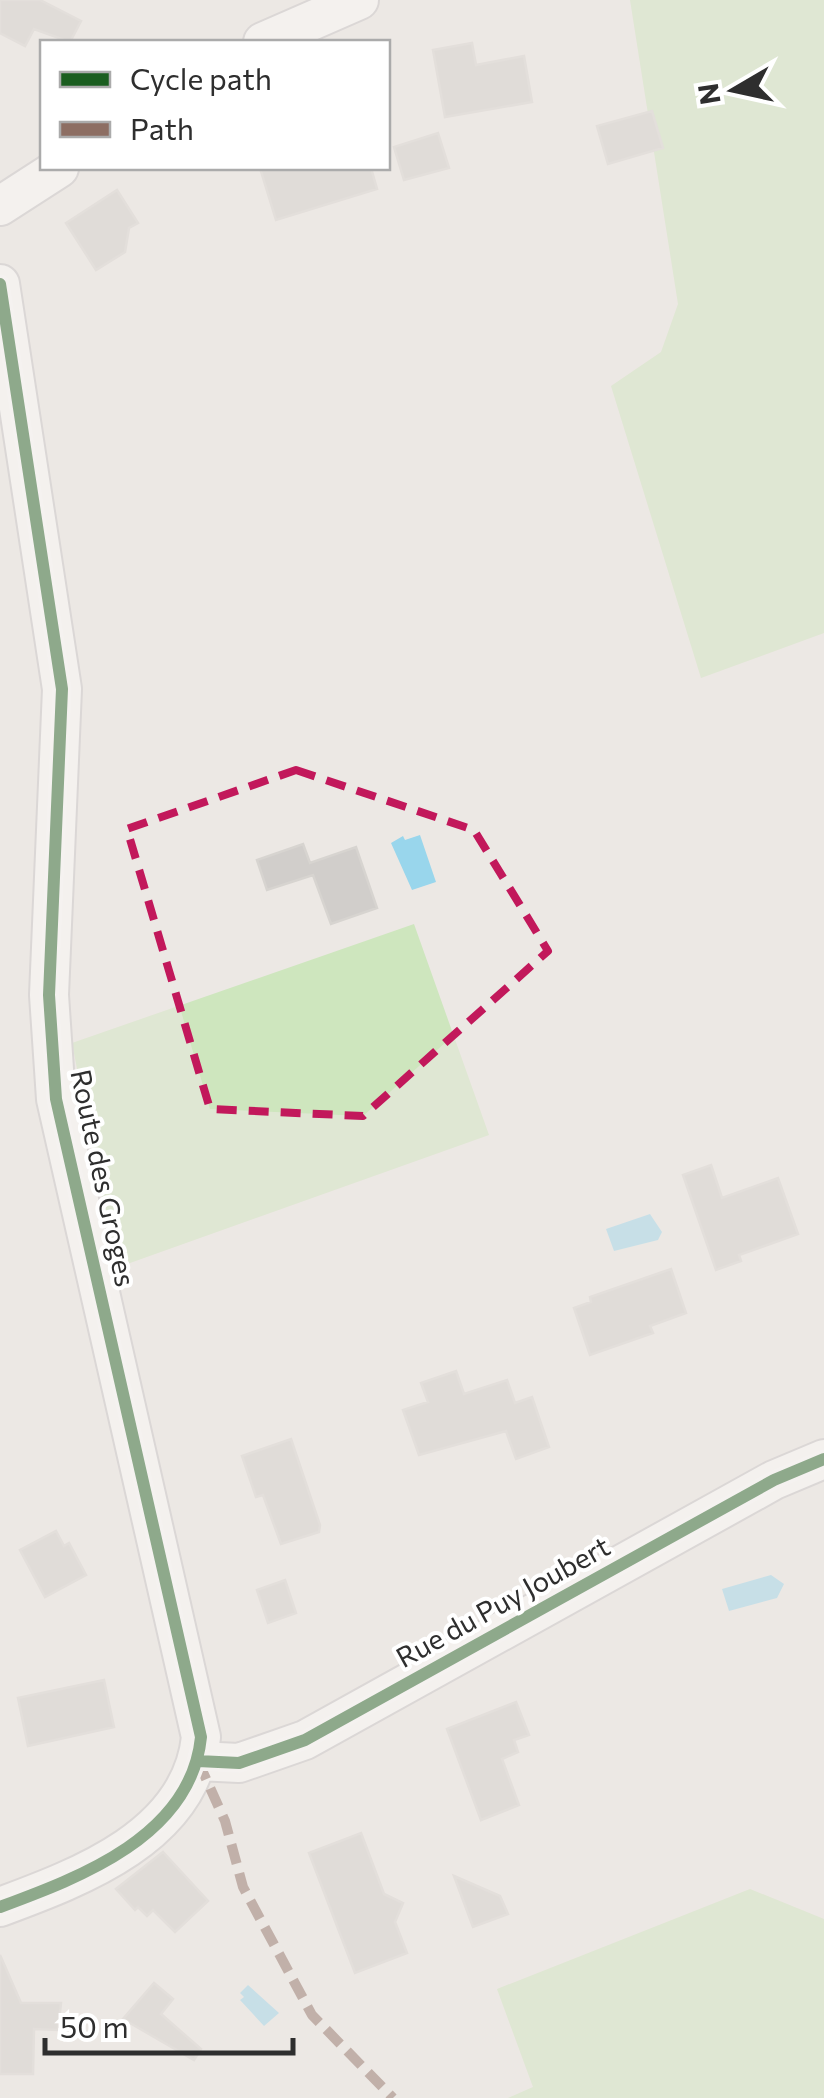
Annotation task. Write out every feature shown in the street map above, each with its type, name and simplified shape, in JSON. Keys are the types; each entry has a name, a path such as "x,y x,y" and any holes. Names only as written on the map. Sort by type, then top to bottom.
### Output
{"street":[{"path":"269,40 359,0"},
{"path":"0,206 55,170"},
{"name":"Route des Groges","path":"0,284 62,689 49,995 56,1099 198,1716 198,1761 190,1784 171,1810 130,1846 64,1884 0,1907"},
{"name":"Rue du Puy Joubert","path":"198,1761 239,1764 306,1740 774,1480 824,1459"}],"highlighted area":[{"path":"296,770 474,830 548,951 363,1116 210,1109 127,829"}],"green space":[{"path":"630,0 824,0 824,633 701,678 611,386 661,352 678,304"},
{"path":"414,924 489,1135 116,1268 72,1043"},
{"path":"750,1889 824,1919 824,2098 508,2098 533,2087 497,1989"}],"water":[{"path":"420,835 436,882 412,890 391,843 403,836 405,840"},
{"path":"650,1214 662,1232 658,1240 614,1251 606,1229"},
{"path":"771,1575 784,1584 777,1598 729,1611 722,1589"},
{"path":"248,1985 279,2013 264,2026 240,2000 244,1997 240,1993"}],"building":[{"path":"0,0 40,0 81,21 71,40 34,29 25,46 0,33"},
{"path":"472,43 476,65 524,56 532,102 445,117 433,50"},
{"path":"652,111 663,148 608,164 597,126"},
{"path":"438,133 449,168 404,180 394,147"},
{"path":"261,170 372,170 377,189 276,220"},
{"path":"117,190 138,223 129,228 125,252 96,270 66,223"},
{"path":"303,844 310,863 356,847 377,908 331,924 313,875 267,890 257,860"},
{"path":"711,1165 722,1198 778,1178 798,1234 739,1255 741,1261 716,1270 683,1175"},
{"path":"671,1269 686,1313 650,1326 653,1333 590,1355 574,1308 591,1302 590,1297"},
{"path":"456,1371 464,1394 507,1380 515,1403 532,1397 549,1447 516,1459 506,1431 419,1455 403,1410 428,1402 421,1383"},
{"path":"291,1439 320,1525 319,1532 281,1544 263,1495 256,1497 242,1456"},
{"path":"56,1531 64,1546 69,1543 86,1575 45,1597 20,1550"},
{"path":"285,1580 296,1613 268,1623 257,1590"},
{"path":"104,1680 114,1727 28,1746 18,1698"},
{"path":"516,1702 529,1735 514,1740 518,1752 502,1759 519,1805 481,1820 447,1729"},
{"path":"361,1833 384,1894 403,1903 395,1922 407,1953 355,1973 309,1853"},
{"path":"163,1852 208,1901 175,1932 153,1910 147,1916 138,1907 135,1910 116,1889"},
{"path":"454,1876 500,1896 508,1914 473,1927"},
{"path":"0,1955 21,2003 61,2003 58,2030 34,2029 33,2074 0,2074"},
{"path":"154,1983 173,1999 161,2014 201,2049 194,2060 123,2019"}],"marked path":[{"path":"198,1761 225,1821 243,1887 312,2015 393,2098"}],"cycle path":[{"path":"0,284 62,689 49,995 56,1099 201,1737 193,1771 177,1801 154,1826 97,1866 0,1907"},
{"path":"198,1761 239,1763 305,1740 774,1480 824,1459"}]}
